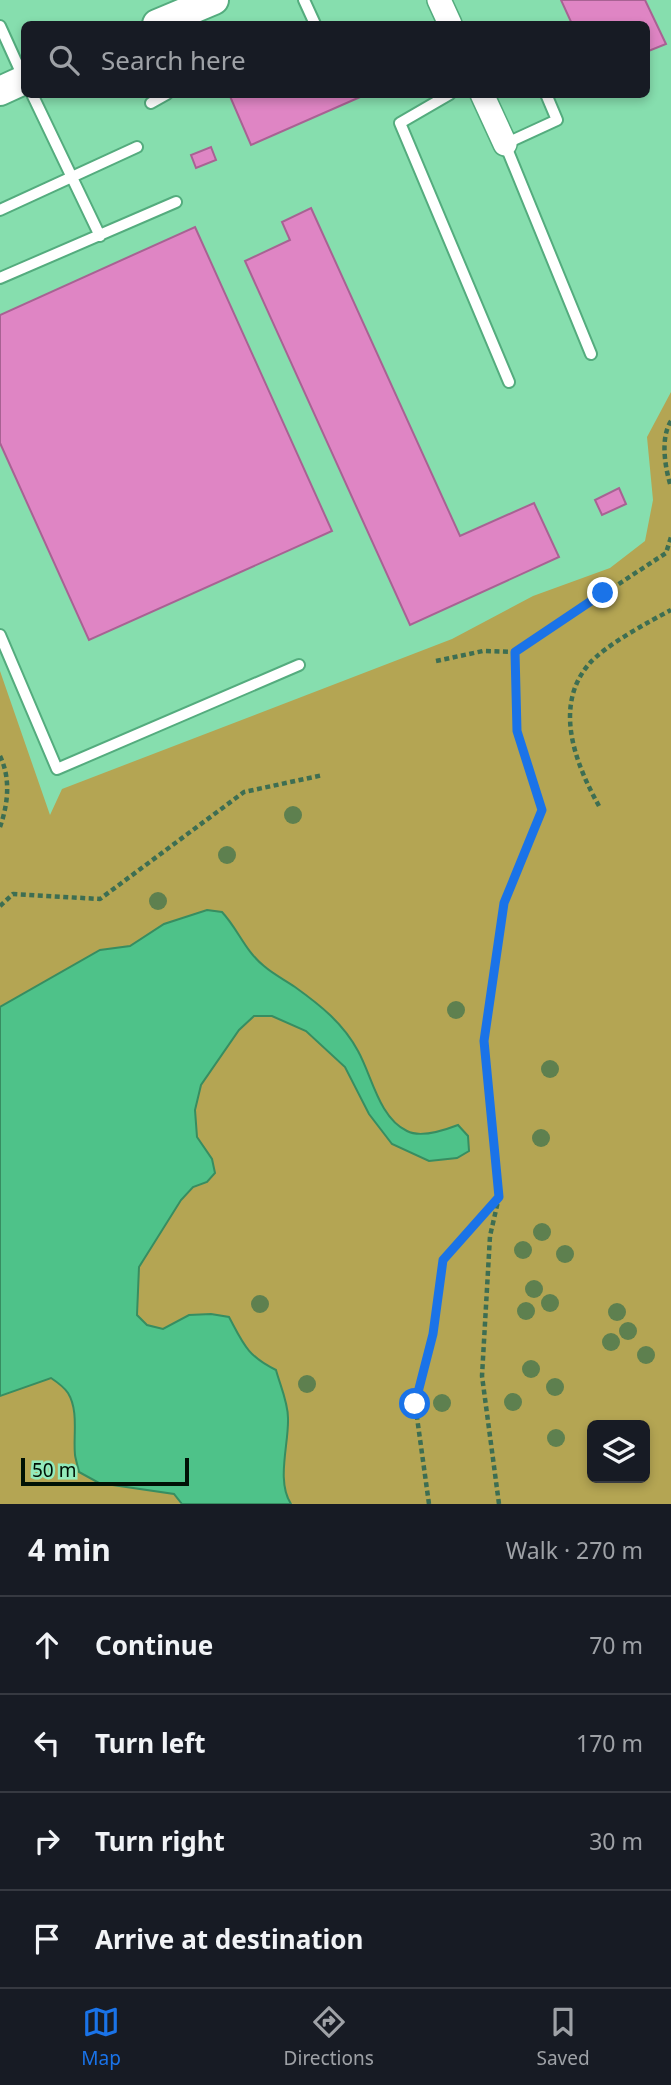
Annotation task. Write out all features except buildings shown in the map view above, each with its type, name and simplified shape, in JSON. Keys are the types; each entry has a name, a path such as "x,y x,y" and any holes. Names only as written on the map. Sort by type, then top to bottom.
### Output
{"street":[{"path":"164,21 214,0"},
{"path":"439,0 449,21"},
{"path":"0,91 21,81"},
{"path":"484,98 505,144"}],"lane":[{"path":"304,0 314,21"},
{"path":"0,26 21,73"},
{"path":"34,98 100,236"},
{"path":"151,103 160,98"},
{"path":"443,98 400,123 509,382"},
{"path":"548,98 557,120 505,144 591,354"},
{"path":"0,210 137,147"},
{"path":"0,278 176,202"},
{"path":"0,635 57,769 299,665"}],"path":[{"path":"671,421 665,430 666,472 671,487"},
{"path":"436,661 483,651 515,652 666,553 671,537"},
{"path":"598,806 570,735 569,715 576,683 602,651 671,610"},
{"path":"499,1504 482,1376 491,1236 499,1197 484,1041 504,903 542,810 517,731 515,652"},
{"path":"0,756 6,769 7,808 0,827"},
{"path":"0,906 13,894 100,899 244,792 323,775"},
{"path":"429,1504 415,1404 433,1334 443,1260 499,1197"}],"shaded area":[{"path":"671,392 671,1504 0,1504 0,671 50,815 62,789 452,639 533,596 610,568 645,541 653,500 647,437"},
{"path":"207,910 222,912 257,960 338,1023 358,1051 377,1096 397,1125 419,1134 458,1125 468,1136 469,1151 457,1158 429,1161 392,1144 369,1114 345,1067 306,1031 272,1016 254,1016 239,1030 201,1085 195,1110 197,1137 212,1159 215,1173 207,1182 193,1187 181,1200 139,1267 137,1315 147,1325 163,1329 189,1315 229,1317 242,1342 252,1354 276,1370 288,1412 284,1485 291,1504 182,1504 174,1494 99,1483 79,1472 75,1455 73,1408 68,1393 62,1387 51,1378 0,1396 0,1007 100,950 130,946 164,924"}],"route":[{"path":"415,1404 433,1334 443,1260 499,1197 484,1041 504,903 542,810 517,731 515,652 603,593"}]}
